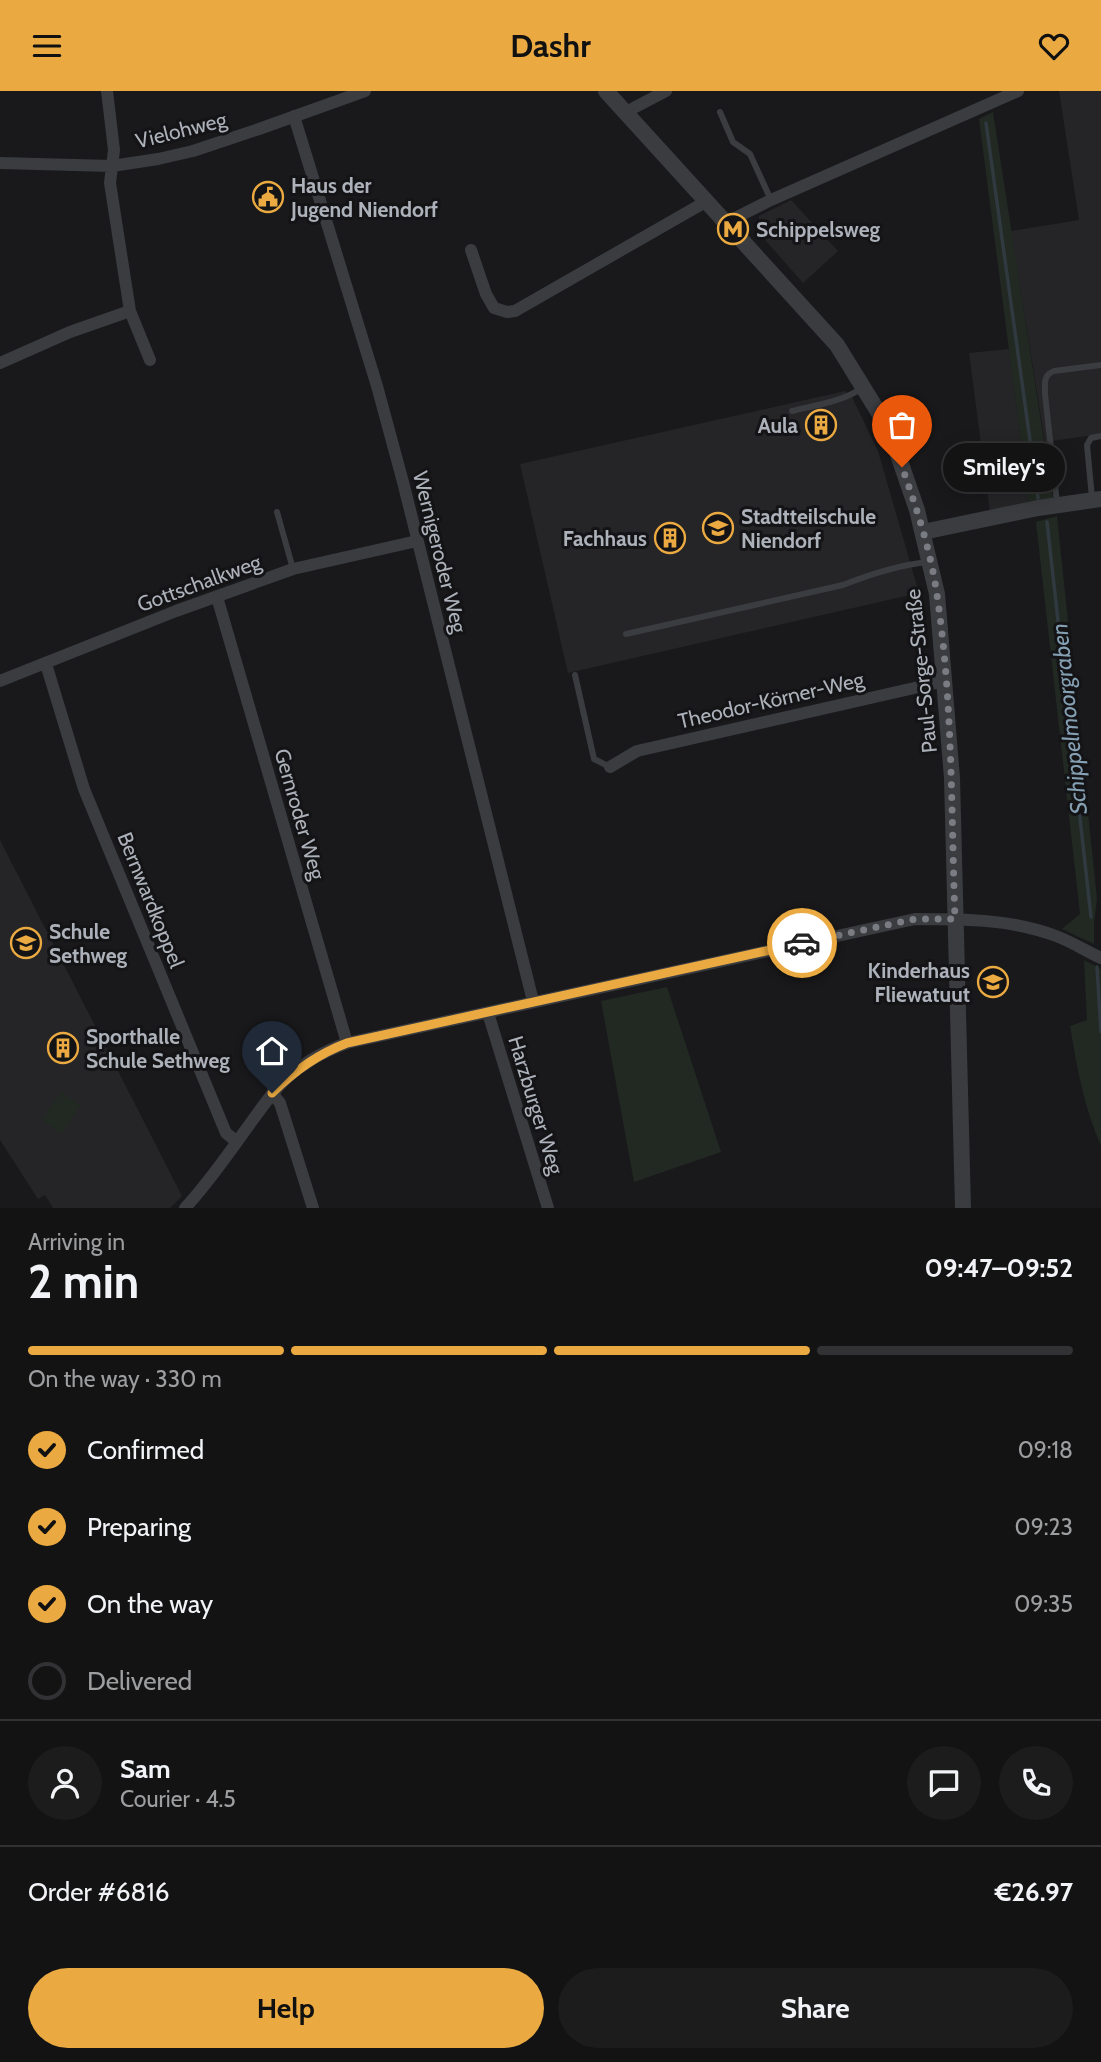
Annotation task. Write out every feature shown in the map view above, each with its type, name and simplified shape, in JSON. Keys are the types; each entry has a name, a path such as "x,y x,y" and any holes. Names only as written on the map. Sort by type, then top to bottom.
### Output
{"street":[{"path":"107,91 114,150 110,183 130,311 150,361"},
{"name":"Vielohweg","path":"0,163 111,166 158,159 193,151 365,91"},
{"name":"Paul-Sorge-Straße","path":"606,91 837,345 882,418 896,449 923,532 937,594 952,778 963,1208"},
{"path":"626,113 666,91"},
{"path":"727,222 1018,91"},
{"name":"Wernigeroder Weg","path":"294,116 377,386 533,1001"},
{"path":"471,250 486,294 494,308 507,312 515,311 707,201"},
{"path":"0,363 70,332 130,311"},
{"path":"923,532 1097,499"},
{"name":"Gottschalkweg","path":"0,681 293,569 417,541"},
{"name":"Gernroder Weg","path":"217,597 347,1043"},
{"name":"Bernwardkoppel","path":"46,664 84,789 226,1133 237,1142"},
{"name":"Theodor-Körner-Weg","path":"610,767 637,751 945,681"},
{"path":"185,1208 213,1176 272,1093 305,1064 328,1050 347,1043 915,919 955,919 1028,928 1057,937 1101,958"},
{"name":"Harzburger Weg","path":"488,1013 548,1208"},
{"path":"272,1093 280,1103 313,1208"}],"lane":[{"path":"720,112 733,142 750,154 771,201"},
{"path":"1057,505 1045,379 1054,371 1101,365"},
{"path":"792,411 841,399 864,387"},
{"path":"1097,499 1087,446 1091,438 1101,436"},
{"path":"278,512 293,569"},
{"path":"626,633 844,585 887,570 930,562"},
{"path":"575,675 594,759 610,767"}],"shaded area":[{"path":"1059,91 1101,91 1101,434 1045,442 1011,231 1079,220"},
{"path":"993,112 1053,499 1029,504 979,119"},
{"path":"791,200 838,251 803,283 759,233 759,216"},
{"path":"1009,349 1029,504 990,512 969,353"},
{"name":"Stadtteilschule Niendorf","path":"845,391 852,397 878,451 919,593 568,673 520,464"},
{"path":"1057,516 1097,899 1094,944 1062,929 1080,914 1036,522"},
{"name":"Schule Sethweg","path":"0,840 182,1196 170,1208 53,1208 45,1195 38,1199 0,1140"},
{"path":"1084,960 1101,969 1101,1146 1078,1072 1070,1026 1087,1020"},
{"path":"667,987 721,1152 634,1182 601,1001"},
{"path":"61,1092 81,1105 61,1134 42,1120"}],"waterway":[{"name":"Schippelmoorgraben","path":"986,123 1038,498"},
{"name":"Schippelmoorgraben","path":"1047,522 1091,917"},
{"name":"Schippelmoorgraben","path":"1097,967 1101,1032"}],"way so far":[{"path":"802,943 915,919 955,919 952,778 937,594 917,510 902,467"}],"place":[{"name":"Haus der Jugend Niendorf","path":"268,197"},
{"name":"Schippelsweg","path":"733,229"},
{"name":"Aula","path":"821,425"},
{"name":"Smiley's","path":"902,467"},
{"name":"Stadtteilschule Niendorf","path":"718,528"},
{"name":"Fachhaus","path":"670,538"},
{"name":"Schule Sethweg","path":"26,943"},
{"name":"Kinderhaus Fliewatuut","path":"993,982"},
{"name":"Sporthalle Schule Sethweg","path":"63,1048"}],"route":[{"path":"272,1093 305,1064 328,1050 347,1043 802,943"}]}
